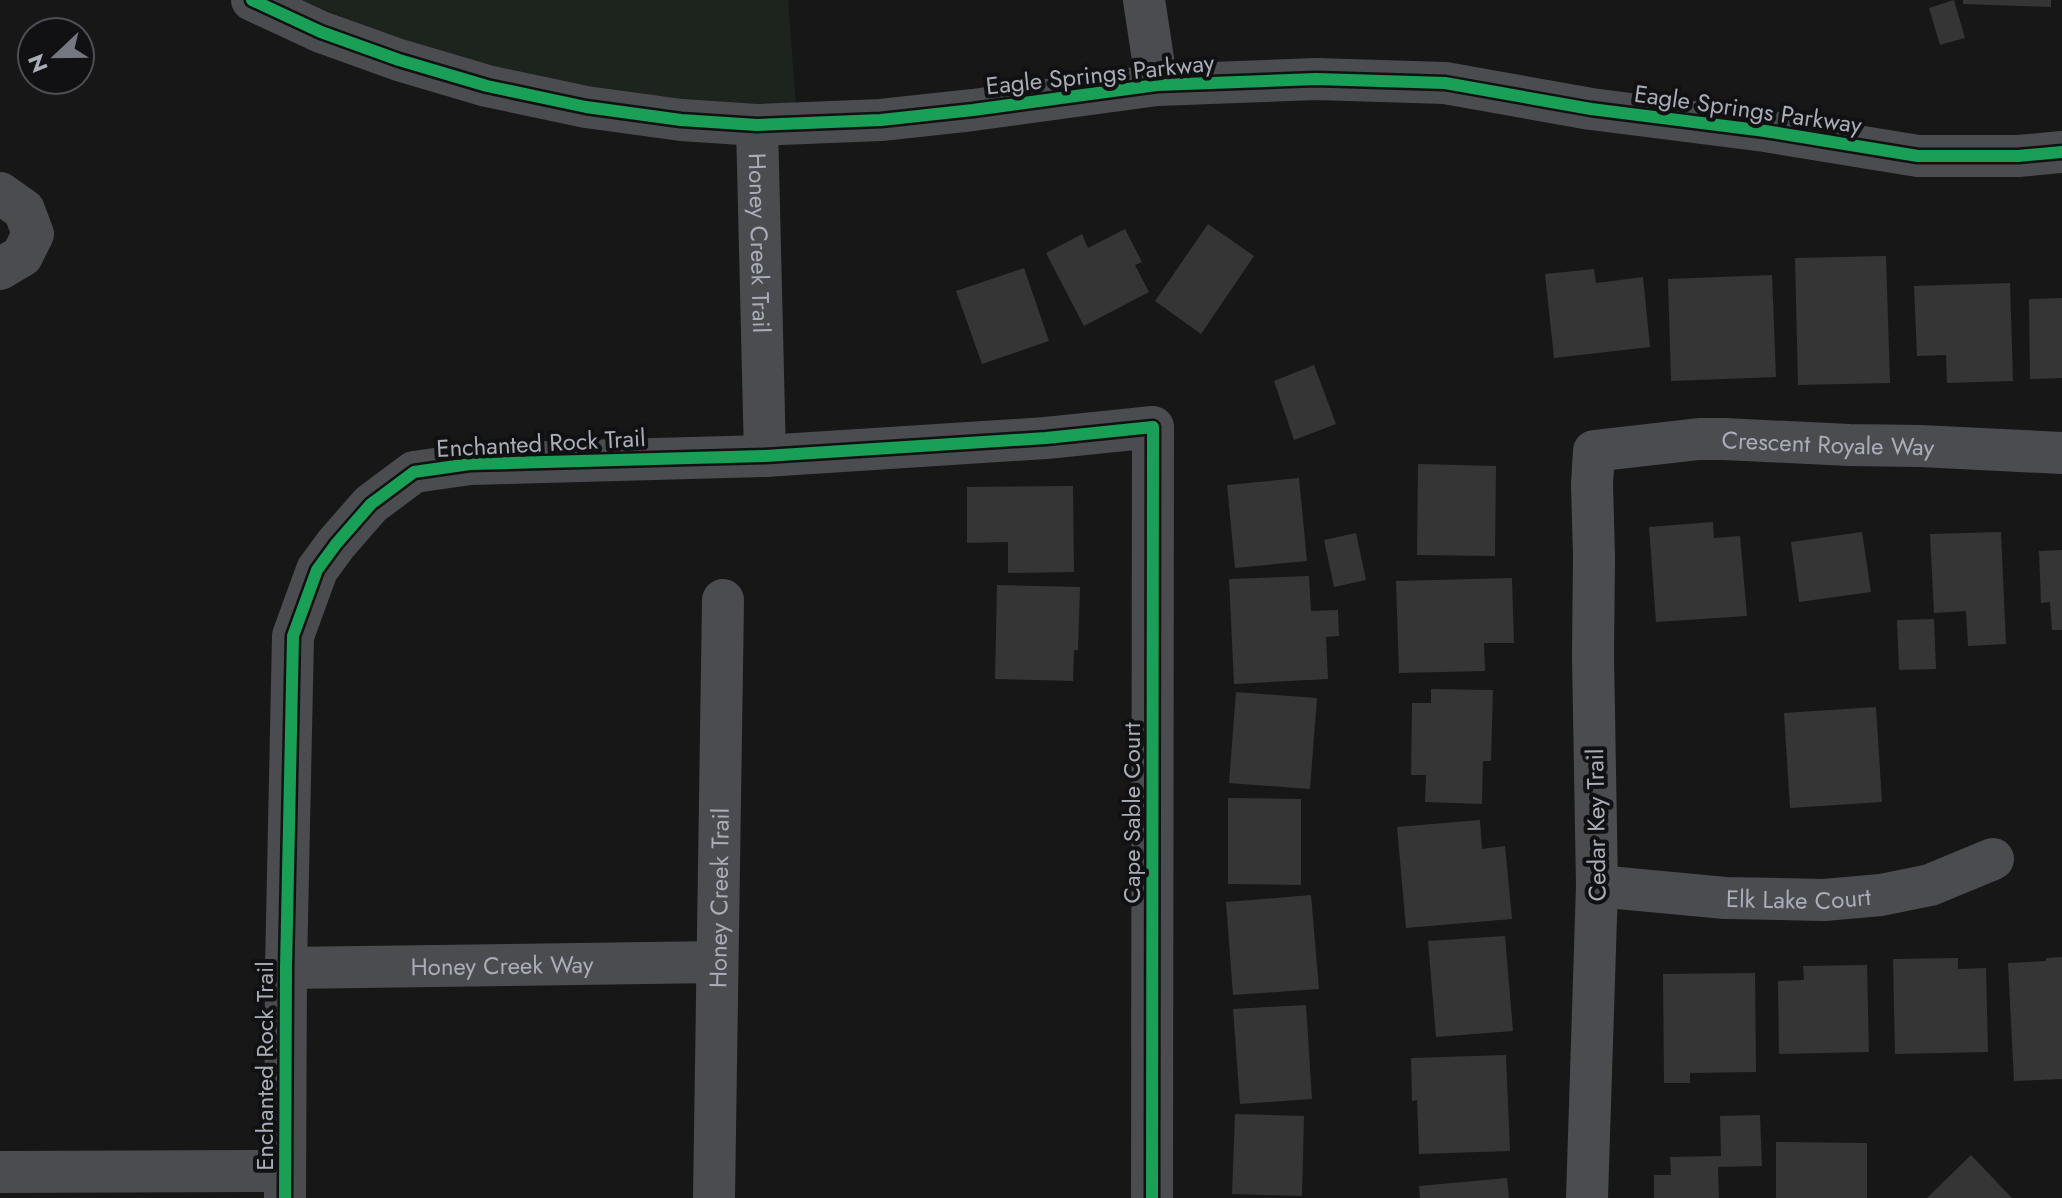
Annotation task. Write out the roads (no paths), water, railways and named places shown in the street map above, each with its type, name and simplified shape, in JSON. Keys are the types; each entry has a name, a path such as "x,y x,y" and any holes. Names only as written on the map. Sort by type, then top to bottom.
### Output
{"street":[{"name":"Eagle Springs Parkway","path":"252,0 321,32 399,60 487,86 586,107 681,120 757,125 881,120 1157,85 1316,79 1445,83 1591,109 1765,131 1918,156 2018,156 2062,152"},
{"path":"1144,0 1157,85"},
{"name":"Honey Creek Trail","path":"757,125 765,456"},
{"path":"0,193 24,210 33,234 22,256 0,269"},
{"name":"Enchanted Rock Trail","path":"285,1185 293,636 317,570 371,504 414,472 470,464 765,456 1046,438 1153,427"},
{"name":"Cape Sable Court","path":"1152,1198 1153,427"},
{"name":"Crescent Royale Way","path":"1594,451 1724,439 2062,453"},
{"name":"Cedar Key Trail","path":"1587,1198 1597,886 1593,655 1594,451"},
{"name":"Honey Creek Trail","path":"714,1198 723,600"},
{"name":"Elk Lake Court","path":"1597,886 1725,898 1824,900 1881,895 1930,885 1993,859"},
{"name":"Honey Creek Way","path":"286,968 717,962"},
{"path":"0,1172 285,1185"}]}
